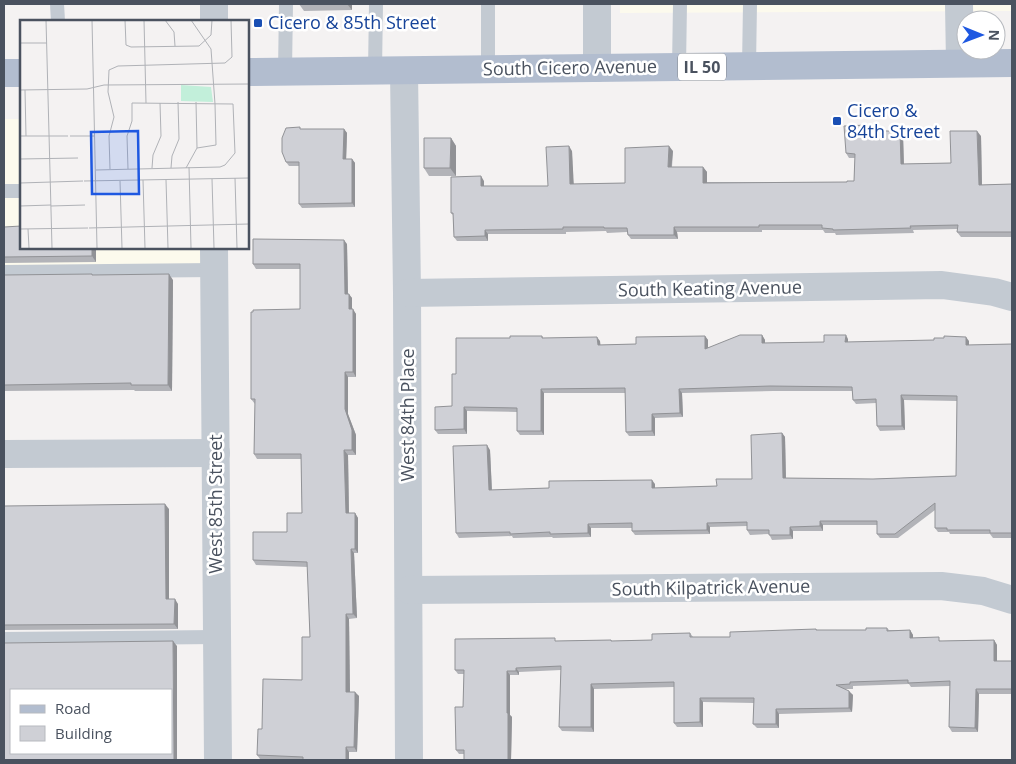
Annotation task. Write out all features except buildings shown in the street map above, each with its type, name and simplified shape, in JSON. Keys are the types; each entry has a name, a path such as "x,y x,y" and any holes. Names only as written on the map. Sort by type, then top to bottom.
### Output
{"main road":[{"name":"South Cicero Avenue","path":"249,72 1012,63"},
{"path":"4,73 20,73"}],"street":[{"path":"214,4 214,20"},
{"path":"596,4 597,68"},
{"path":"959,4 960,64"},
{"name":"West 84th Place","path":"404,70 409,760"},
{"name":"West 85th Street","path":"215,259 218,760"},
{"name":"South Keating Avenue","path":"407,293 942,285 994,292 1012,297"},
{"path":"4,454 216,453"},
{"name":"South Kilpatrick Avenue","path":"408,590 941,586 983,591 1012,600"}],"lane":[{"path":"57,4 58,20"},
{"path":"285,71 286,4"},
{"path":"375,71 376,4"},
{"path":"488,4 488,70"},
{"path":"679,67 680,4"},
{"path":"749,66 750,4"},
{"path":"4,191 20,191"},
{"path":"4,272 215,259"},
{"path":"4,639 217,637"}],"shaded area":[{"path":"620,4 1012,4 1012,11 620,13"},
{"path":"4,119 20,119 20,249 219,249 219,271 4,274"}],"place":[{"name":"Cicero & 85th Street","path":"258,23"},
{"name":"Cicero & 84th Street","path":"837,121"}]}
